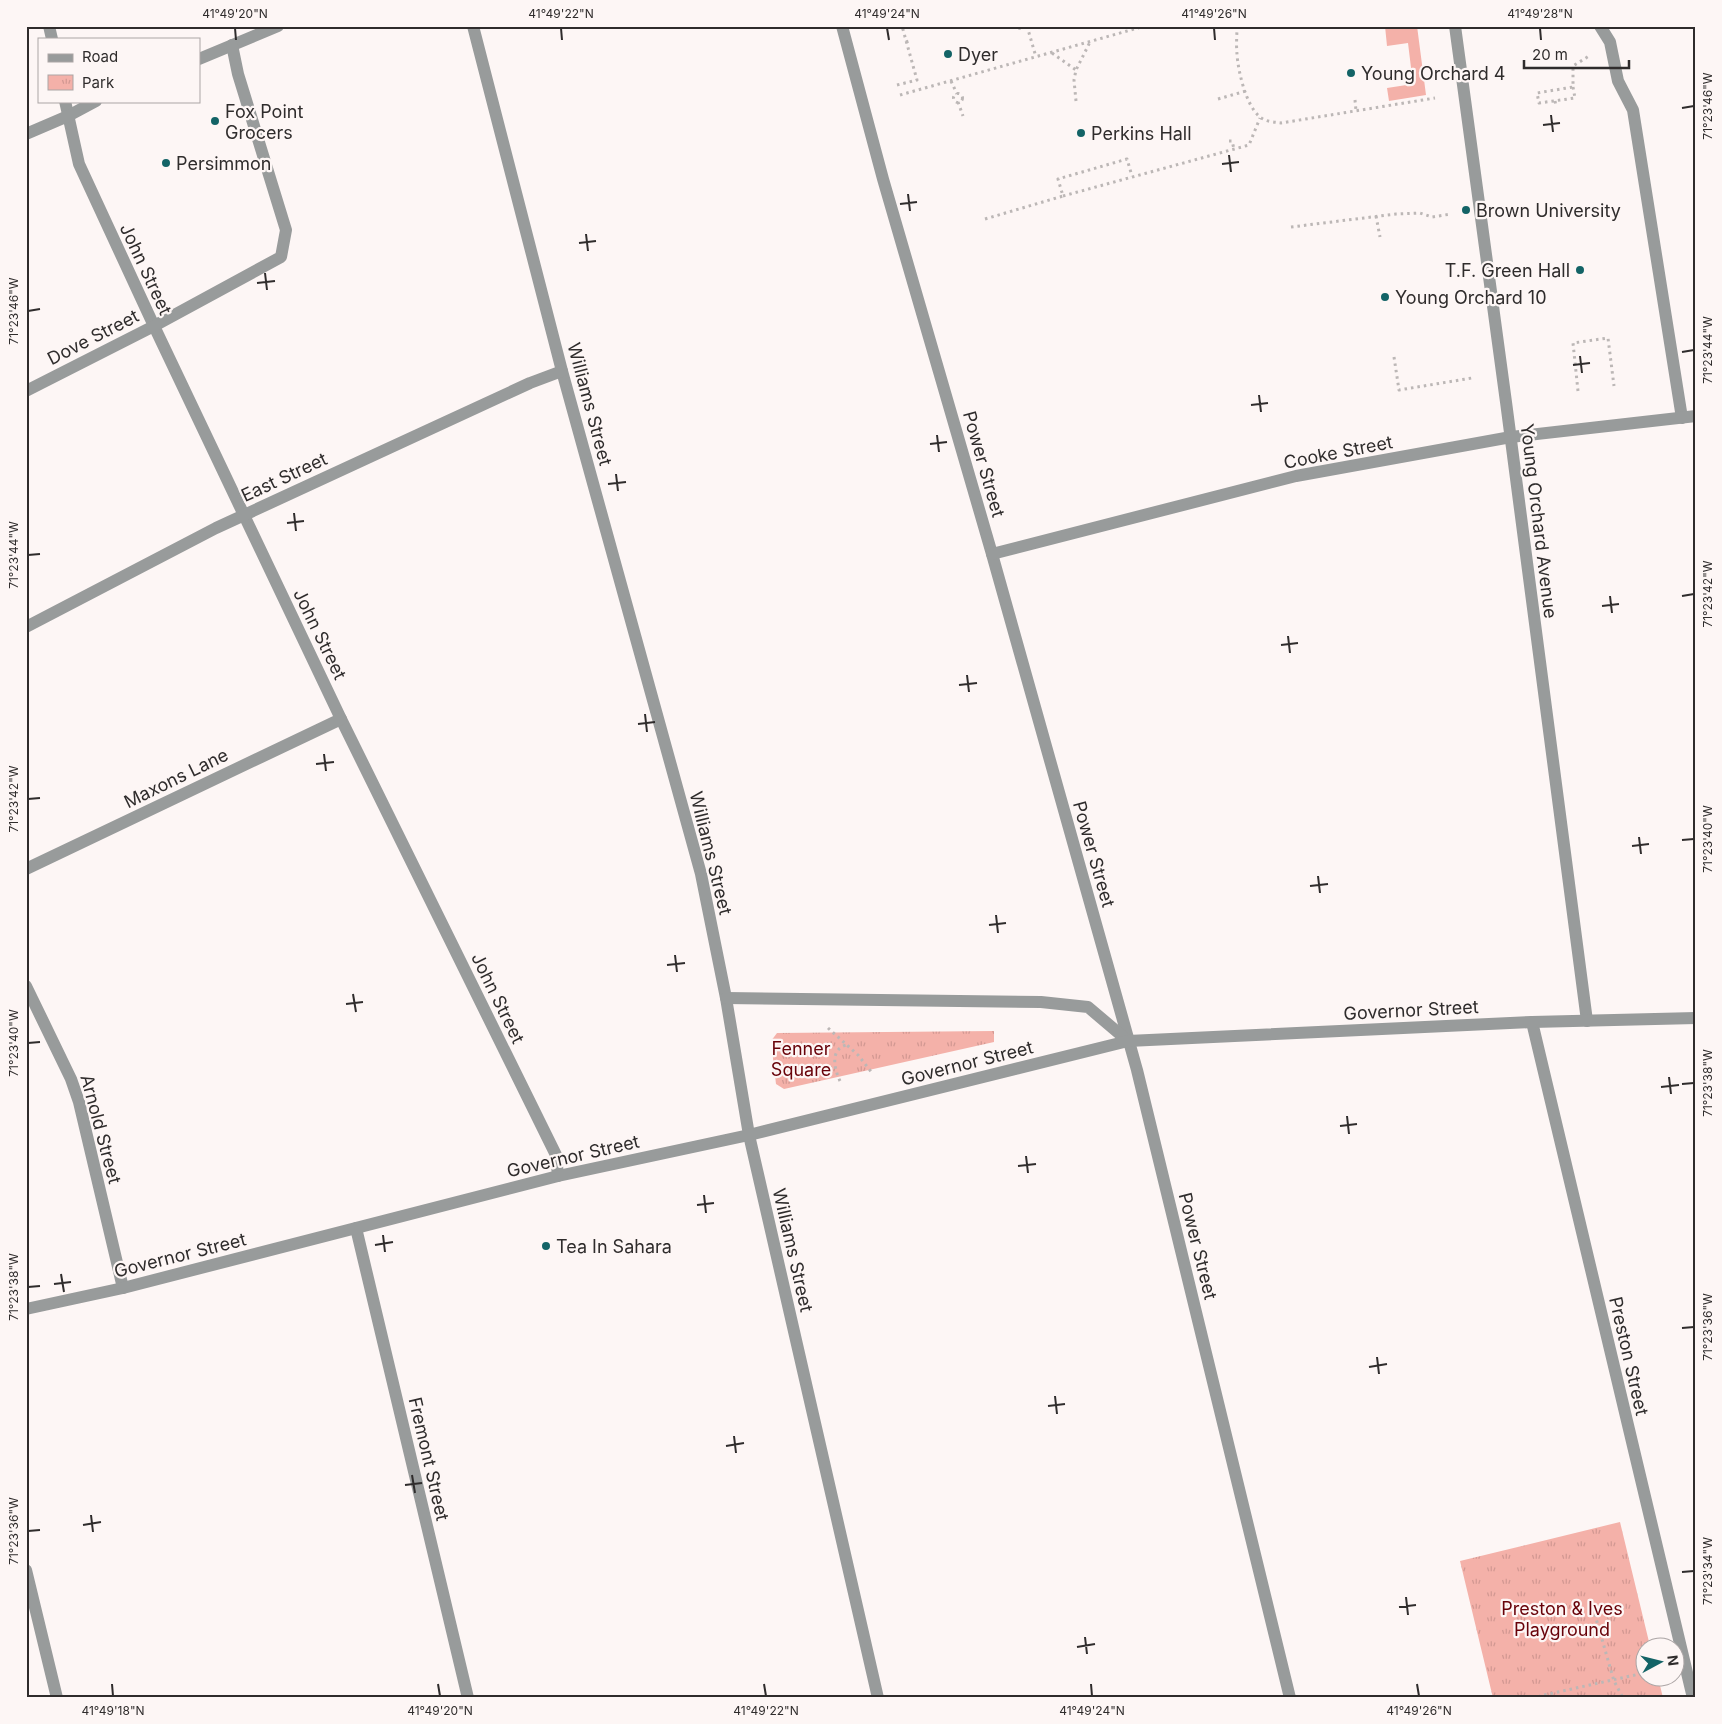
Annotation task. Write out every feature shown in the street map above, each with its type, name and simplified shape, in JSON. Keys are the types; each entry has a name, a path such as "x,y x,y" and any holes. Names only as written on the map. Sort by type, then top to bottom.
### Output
{"street":[{"path":"200,58 278,26"},
{"name":"Williams Street","path":"473,26 562,372 701,874 726,998 749,1135 878,1698"},
{"name":"Power Street","path":"842,26 883,179 992,554 1128,1041 1290,1698"},
{"name":"Young Orchard Avenue","path":"1455,26 1587,1021"},
{"path":"1600,26 1610,42 1618,81 1632,110 1682,418"},
{"name":"Dove Street","path":"26,391 154,326 281,257 286,230 238,74 232,45"},
{"name":"John Street","path":"65,102 79,164 243,516 556,1155 558,1176"},
{"path":"26,134 68,116 94,102"},
{"name":"East Street","path":"26,627 216,528 530,383 562,372"},
{"name":"Cooke Street","path":"992,554 1296,476 1511,437 1696,416"},
{"name":"Maxons Lane","path":"26,869 341,719"},
{"name":"Arnold Street","path":"26,986 71,1079 79,1102 123,1288"},
{"path":"726,998 1042,1002 1088,1007 1128,1041"},
{"name":"Governor Street","path":"26,1310 123,1288 558,1176 749,1135 1128,1041 1532,1022 1696,1018"},
{"name":"Preston Street","path":"1532,1022 1693,1698"},
{"name":"Fremont Street","path":"356,1228 468,1698"},
{"path":"26,1570 57,1698"}],"path":[{"path":"897,85 917,80 902,26"},
{"path":"1014,26 1015,29 1020,28 1020,26"},
{"path":"1027,26 1036,57"},
{"path":"900,95 1145,26"},
{"path":"1238,26 1237,54 1246,91 1253,110 1260,118 1270,122 1281,123 1436,98"},
{"path":"906,42 912,40"},
{"path":"1076,101 1074,80 1076,70 1090,42"},
{"path":"1573,87 1537,93 1539,103 1575,98 1573,66 1610,42"},
{"path":"1052,52 1076,70"},
{"path":"951,81 957,94 962,96 961,101 958,102 962,116"},
{"path":"1218,99 1246,91"},
{"path":"1355,100 1356,111"},
{"path":"1555,101 1556,106"},
{"path":"985,219 1132,176 1249,145 1260,118"},
{"path":"1229,142 1232,141 1234,149"},
{"path":"1063,196 1058,179 1126,158 1132,176"},
{"path":"1291,228 1376,216 1420,214 1432,217 1451,214"},
{"path":"1376,216 1380,237"},
{"path":"1578,391 1572,343 1590,339 1608,338 1614,386"},
{"path":"1394,357 1398,390 1472,378"},
{"path":"828,1028 858,1055 873,1074"},
{"path":"840,1081 834,1067 836,1052 840,1047 846,1045"},
{"path":"1593,1608 1614,1681 1624,1698"},
{"path":"1540,1698 1540,1696 1634,1676"}],"green space":[{"path":"1385,26 1417,26 1426,95 1389,101 1387,88 1413,84 1408,43 1387,46"},
{"name":"Fenner Square","path":"994,1031 994,1042 784,1089 776,1084 771,1041 777,1033"},
{"name":"Preston & Ives Playground","path":"1620,1522 1648,1636 1634,1636 1634,1686 1660,1686 1663,1698 1493,1698 1460,1561"}],"place":[{"name":"Dyer","path":"948,54"},
{"name":"Young Orchard 4","path":"1351,73"},
{"name":"Fox Point Grocers","path":"215,121"},
{"name":"Perkins Hall","path":"1081,133"},
{"name":"Persimmon","path":"166,163"},
{"name":"Brown University","path":"1466,210"},
{"name":"T.F. Green Hall","path":"1580,270"},
{"name":"Young Orchard 10","path":"1385,297"},
{"name":"Tea In Sahara","path":"546,1246"}]}
